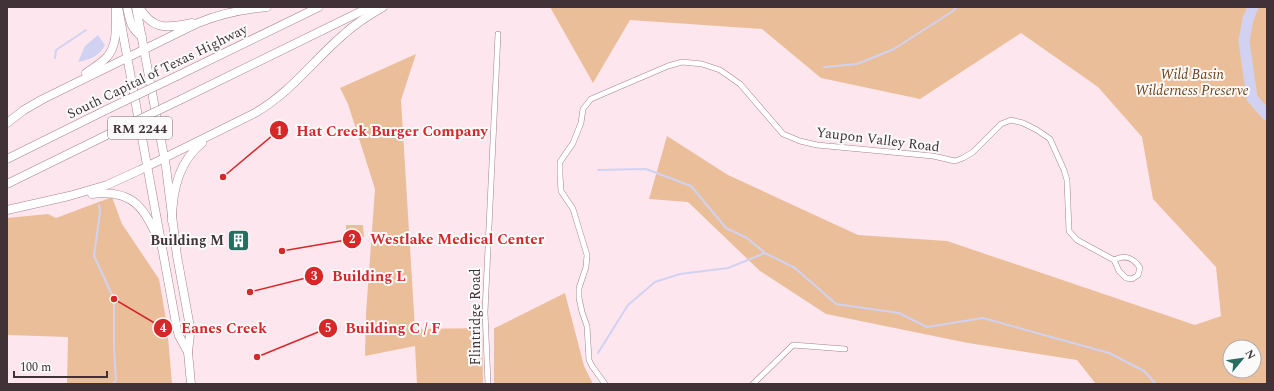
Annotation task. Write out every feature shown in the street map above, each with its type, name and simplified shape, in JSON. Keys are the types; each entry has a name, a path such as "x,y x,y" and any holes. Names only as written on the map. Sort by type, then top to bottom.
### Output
{"main road":[{"name":"RM 2244","path":"117,7 177,329 179,336 188,352"},
{"path":"64,88 103,61 110,53 115,38 117,7"},
{"path":"127,7 132,26 142,37"},
{"name":"RM 2244","path":"137,7 164,158 177,256 190,327 188,352 191,384"},
{"path":"137,7 148,19 162,26 172,26 208,19 230,12 267,7"},
{"name":"South Capital of Texas Highway","path":"7,159 319,7"},
{"path":"7,184 370,7"},
{"path":"7,210 102,187 255,113 278,98 298,80 343,34 383,7"},
{"path":"7,123 33,104 208,19"},
{"path":"172,221 174,195 182,167 191,153 214,133"},
{"path":"73,195 109,193 122,196 132,201 147,215 162,247"}],"street":[{"name":"Flintridge Road","path":"488,384 485,312 498,34"},
{"name":"Yaupon Valley Road","path":"605,384 592,366 590,360 587,326 579,298 579,288 586,267 588,255 573,209 561,191 560,162 573,143 581,123 583,109 590,99 668,66 682,62 702,64 720,70 740,84 783,134 800,141 817,145 933,156 955,161 973,152 1001,124 1011,120 1023,123 1050,139 1064,170 1067,180 1069,231 1077,240 1114,260 1119,271 1126,278 1132,279 1138,275 1140,268 1136,262 1130,258 1119,257 1114,260"},
{"path":"753,384 794,346 845,349"}],"green space":[{"name":"Wild Basin Wilderness Preserve","path":"550,7 1267,7 1267,384 1096,384 1077,360 968,343 826,314 760,271 688,202 649,199 667,136 728,175 858,235 947,241 1195,325 1221,316 1216,267 1153,199 1142,137 1098,87 1021,33 920,99 821,78 762,29 630,20 593,83"},
{"path":"416,54 401,100 415,329 482,328 483,384 417,384 415,346 365,356 366,313 375,189 348,104 340,88"},
{"path":"112,197 122,224 159,279 167,325 172,384 67,384 68,337 7,335 7,218 48,214 56,218"},
{"path":"346,225 363,225 364,237 346,238"},
{"path":"565,293 584,366 593,384 494,384 494,328"}],"water":[{"path":"98,35 105,45 103,49 94,57 78,62 85,46"}],"waterway":[{"path":"824,67 857,64 894,49 957,7"},
{"path":"1253,7 1248,19 1244,41 1252,98 1267,115"},
{"path":"55,58 56,50 86,30"},
{"path":"598,170 646,169 691,186 726,228 747,238 765,253 795,268 836,304 899,313 927,327 983,318 1109,353 1144,371 1156,384"},
{"path":"99,205 100,212 94,256 114,299 114,349 116,380 113,384"},
{"path":"598,353 628,305 655,282 680,274 728,268 765,253"}],"place":[{"name":"Hat Creek Burger Company","path":"223,177"},
{"name":"Building M","path":"239,240"},
{"name":"Westlake Medical Center","path":"282,251"},
{"name":"Building L","path":"250,292"},
{"name":"Eanes Creek","path":"114,299"},
{"name":"Building C / F","path":"257,357"}]}
